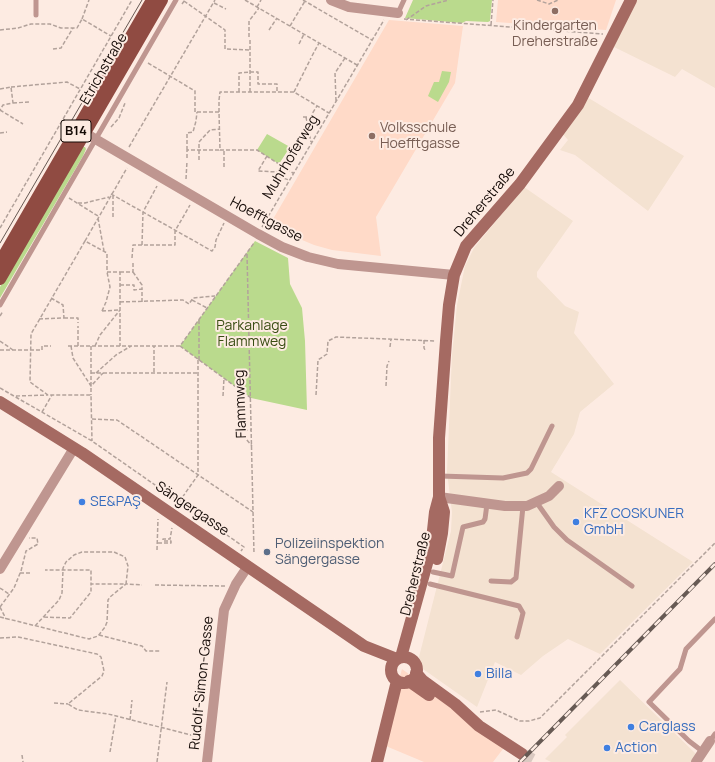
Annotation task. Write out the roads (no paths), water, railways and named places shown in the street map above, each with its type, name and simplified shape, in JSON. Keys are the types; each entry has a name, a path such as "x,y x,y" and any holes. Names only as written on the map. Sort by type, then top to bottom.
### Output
{"main road":[{"name":"Etrichstraße","path":"0,262 152,0"},
{"name":"Etrichstraße","path":"0,279 90,136 162,0"}],"street":[{"path":"331,0 349,7 398,16"},
{"name":"Dreherstraße","path":"402,658 431,549 435,512 439,497 439,438 449,305 454,275 466,246 520,184 578,105 631,0"},
{"name":"Hoefftgasse","path":"90,136 258,234 282,247 308,257 338,264 454,275"},
{"name":"Sängergasse","path":"0,402 74,448 364,646 402,658"},
{"path":"0,569 74,448"},
{"path":"439,497 505,506 523,506 537,503 549,496 559,486"},
{"name":"Dreherstraße","path":"402,658 430,584 439,549 444,512 439,497"},
{"name":"Rudolf-Simon-Gasse","path":"207,762 224,610 236,584 248,566"},
{"name":"Sängergasse","path":"364,646 369,653 391,670"},
{"path":"377,762 407,678 415,663 402,658 393,662 391,670 392,676 407,678 464,718 476,723 522,754"},
{"path":"696,762 702,750 712,737"}],"lane":[{"path":"36,0 36,14"},
{"path":"0,305 90,136 176,0"},
{"path":"398,16 404,0"},
{"path":"439,476 503,478 527,473 531,469 552,426"},
{"path":"537,503 554,527 567,540 632,586"},
{"path":"433,572 452,576 463,527 483,522 485,519 487,504"},
{"path":"491,581 511,582 516,578 523,506"},
{"path":"430,584 519,606 522,613 517,638"},
{"path":"702,750 689,741 649,702 680,669 686,649 715,620"}],"tunnel":[{"path":"522,754 537,762"}],"tram line":[{"path":"0,243 142,0"}],"railway":[{"path":"520,762 715,564"}],"place":[{"name":"Kindergarten Dreherstraße","path":"555,11"},
{"name":"Volksschule Hoefftgasse","path":"372,136"},
{"name":"SE&PAŞ","path":"82,502"},
{"name":"KFZ COSKUNER GmbH","path":"576,522"},
{"name":"Polizeiinspektion Sängergasse","path":"267,552"},
{"name":"Billa","path":"478,674"},
{"name":"Carglass","path":"631,727"},
{"name":"Action","path":"607,748"}],"park label":[{"name":"Parkanlage Flammweg","path":"252,334"}]}
